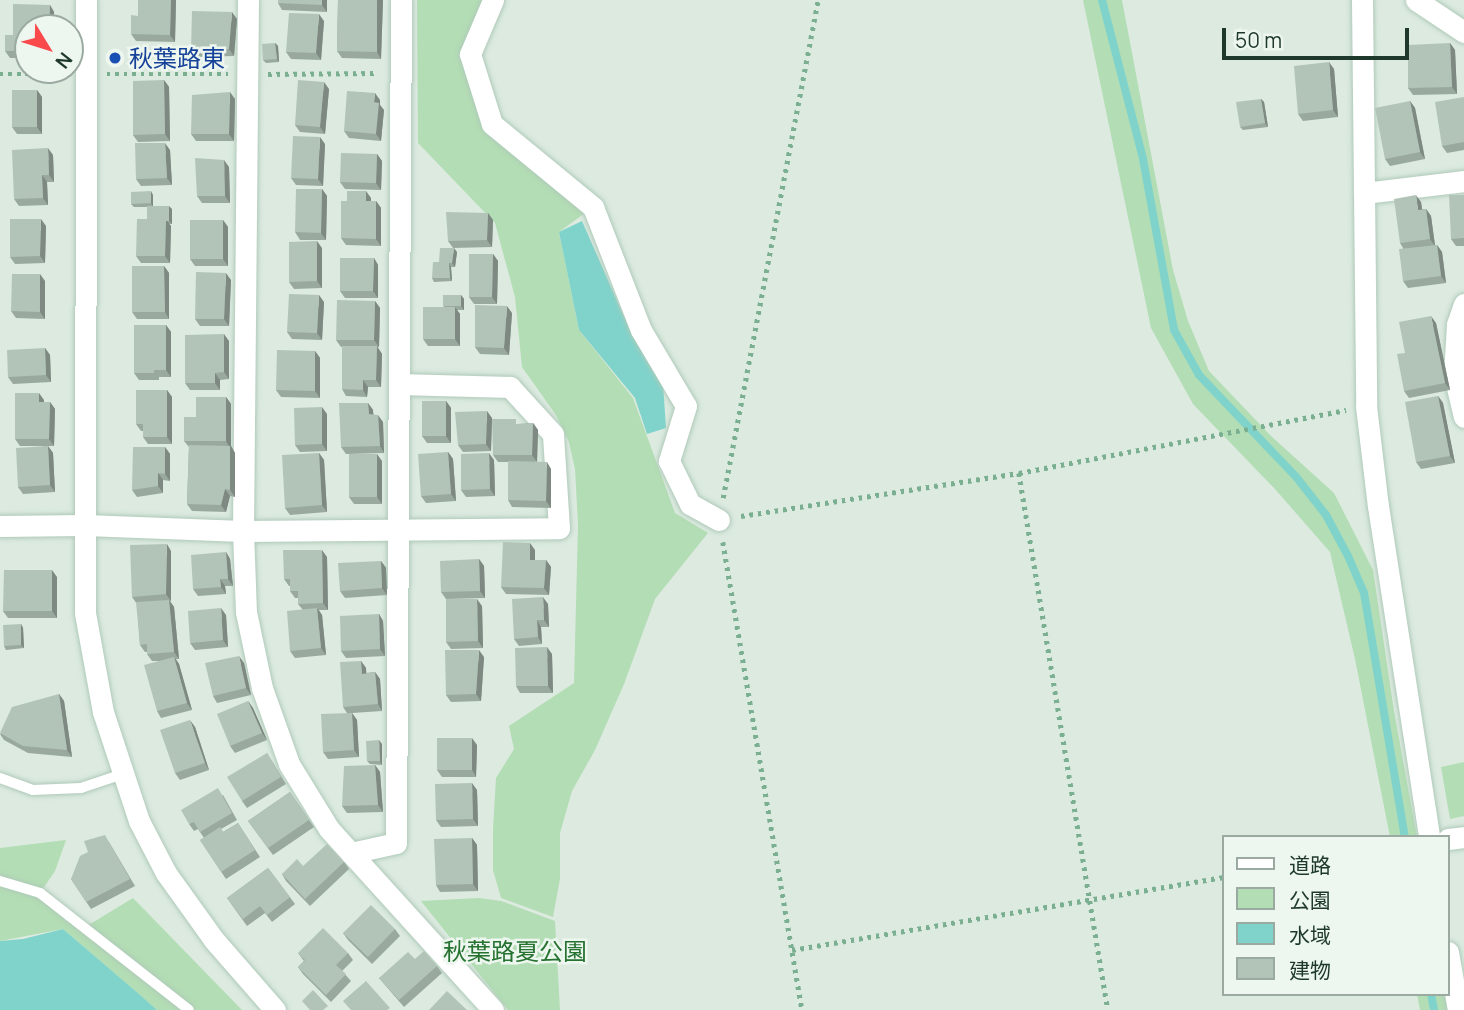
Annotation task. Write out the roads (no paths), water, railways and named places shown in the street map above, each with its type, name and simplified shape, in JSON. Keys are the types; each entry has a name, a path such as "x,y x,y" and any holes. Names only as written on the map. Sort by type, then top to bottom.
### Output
{"street":[{"path":"86,0 85,612 103,712 139,821 166,873 214,940 275,1010"},
{"path":"248,0 243,531 246,612 262,688 289,764 329,829 493,1010"},
{"path":"351,853 396,843 401,0"},
{"path":"493,0 470,54 492,124 593,207 641,330 686,406 669,461 690,504 719,520"},
{"path":"1362,0 1366,406 1378,506 1429,835"},
{"path":"1416,0 1464,32"},
{"path":"1364,193 1464,181"},
{"path":"1464,303 1457,324 1454,375 1464,417"},
{"path":"0,526 85,525 243,531 559,528 553,434 510,387 398,384"},
{"path":"1450,964 1458,1010"}],"lane":[{"path":"0,778 33,790 81,788 123,774"},
{"path":"0,881 40,893 188,1010"}],"water":[{"path":"582,221 630,330 663,383 666,428 647,434 635,398 579,330 559,232"},
{"path":"63,929 157,1010 0,1010 0,941 23,939"}],"waterway":[{"path":"1102,0 1143,159 1174,330 1199,375 1297,478 1326,515 1348,556 1364,593 1405,835"},
{"path":"1431,996 1434,1010"}],"place":[{"name":"秋葉路東","path":"115,58"}],"park label":[{"name":"秋葉路夏公園","path":"515,951"}]}
